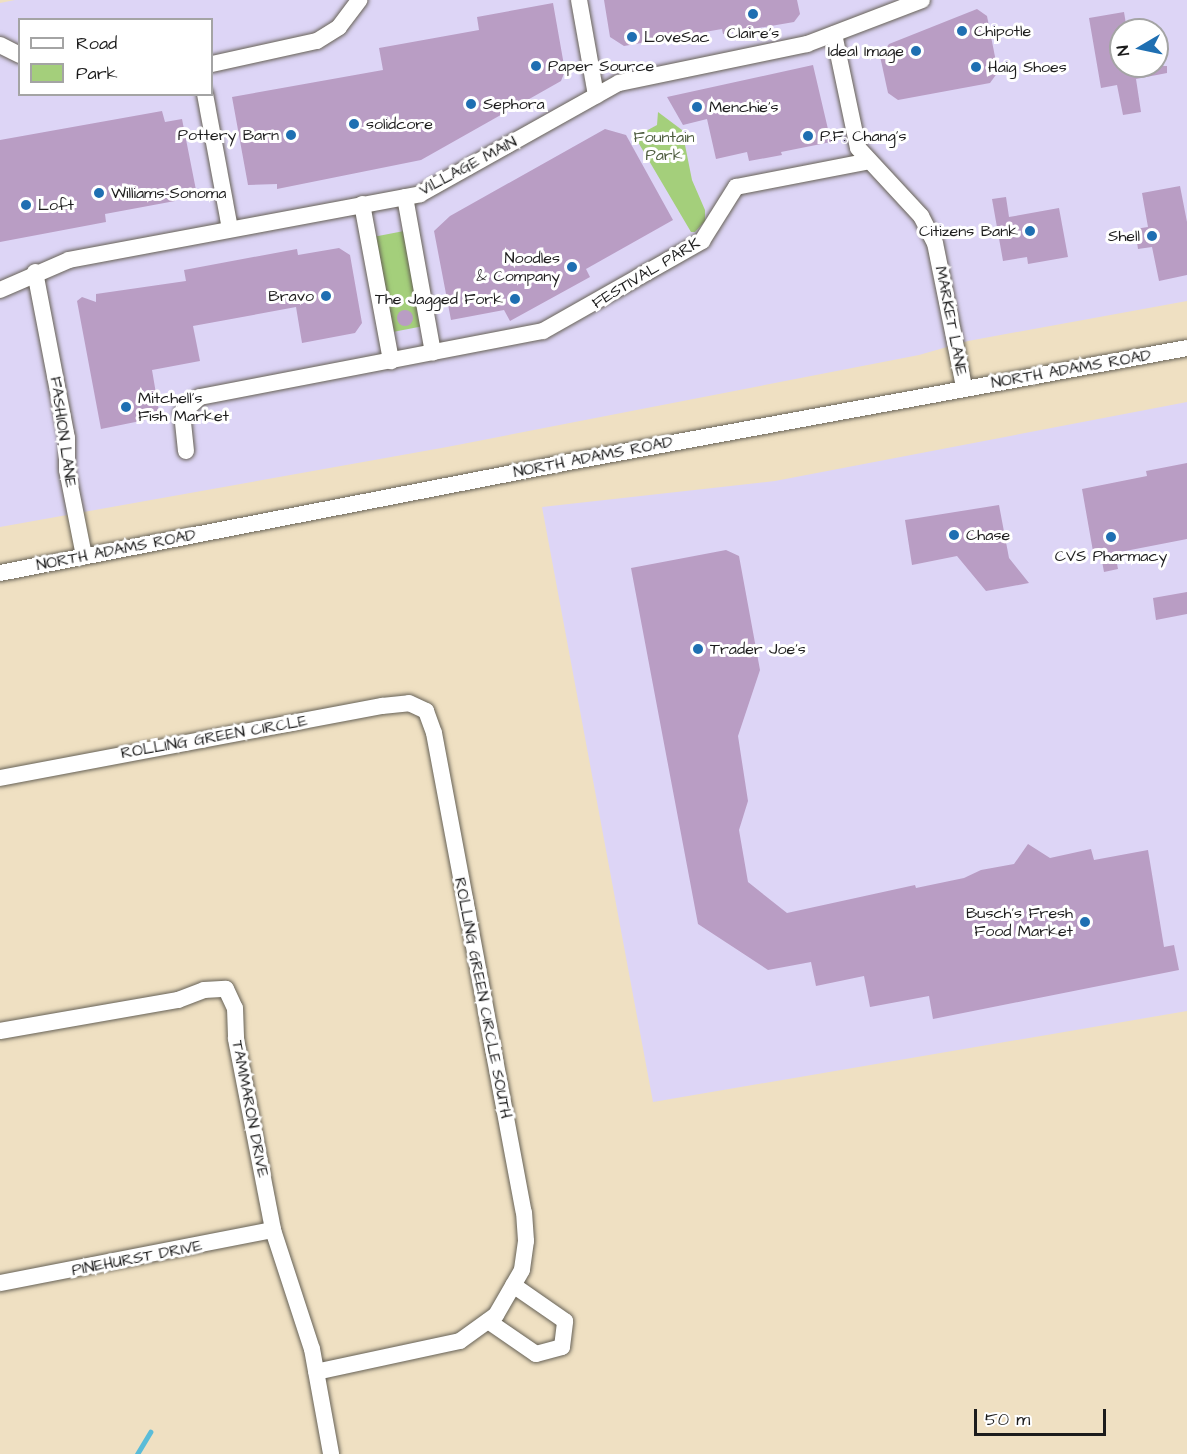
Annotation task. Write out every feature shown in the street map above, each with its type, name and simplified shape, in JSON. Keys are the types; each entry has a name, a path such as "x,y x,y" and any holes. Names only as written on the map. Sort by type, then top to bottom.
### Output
{"street":[{"path":"213,64 317,41 339,27 359,0"},
{"path":"579,0 596,95"},
{"name":"VILLAGE MAIN","path":"0,290 35,272 69,260 427,192 596,95 639,75 807,44 920,0"},
{"name":"MARKET LANE","path":"834,34 853,136 870,161 921,216 935,243 964,387"},
{"path":"0,45 18,54"},
{"path":"205,96 230,229"},
{"name":"FESTIVAL PARK","path":"186,451 182,413 200,397 531,335 567,320 702,241 736,187 870,161"},
{"path":"405,197 433,353"},
{"path":"362,204 391,361"},
{"name":"FASHION LANE","path":"35,272 67,438 67,470 84,556"},
{"name":"NORTH ADAMS ROAD","path":"0,573 964,387 1187,348"},
{"name":"ROLLING GREEN CIRCLE","path":"0,778 382,706 409,703 426,711"},
{"name":"ROLLING GREEN CIRCLE SOUTH","path":"316,1372 460,1341 496,1315 522,1270 526,1241 524,1212 434,733 426,711"},
{"name":"TAMMARON DRIVE","path":"0,1031 226,989 235,1008 236,1039 273,1230 297,1298 316,1372 331,1454"},
{"name":"PINEHURST DRIVE","path":"0,1283 156,1256 273,1230"},
{"path":"488,1321 536,1354 562,1347 565,1321 513,1285"}],"shaded area":[{"path":"15,0 1187,0 1187,301 968,341 919,355 447,447 0,527 0,3"},
{"path":"1187,402 1187,1011 653,1102 542,507 775,481"}],"green space":[{"name":"Fountain Park","path":"658,112 682,130 692,180 705,210 705,221 695,232 691,232 635,137 657,125"},
{"path":"404,231 423,326 394,332 376,237"}],"building":[{"path":"604,0 797,0 800,14 794,22 723,34 722,29 624,46 610,37"},
{"path":"553,3 565,71 561,81 421,160 277,189 277,184 248,185 232,97 383,70 379,48 479,30 477,17"},
{"path":"977,9 987,16 998,72 990,83 898,100 888,93 880,56 889,44"},
{"path":"1124,12 1125,18 1109,18 1109,78 1141,78 1136,79 1141,112 1123,115 1117,85 1101,88 1089,18"},
{"path":"813,65 831,142 781,152 782,155 749,161 747,152 716,159 707,119 683,125 667,97"},
{"path":"162,111 165,122 182,119 196,190 172,187 175,201 105,214 106,222 0,242 0,140"},
{"path":"605,129 626,135 673,220 586,269 590,277 510,321 504,310 451,320 434,231 450,216"},
{"path":"1180,186 1187,222 1187,275 1159,281 1152,247 1138,249 1135,229 1148,227 1142,193"},
{"name":"Citizens Bank","path":"1006,197 1009,217 1059,208 1068,257 1028,264 1027,257 1003,261 992,199"},
{"path":"339,248 350,255 362,323 355,333 302,343 296,307 193,326 200,361 152,370 160,417 101,429 77,301 82,297 96,302 96,294 186,281 184,270 297,249 298,255"},
{"path":"405,310 411,312 413,318 411,324 405,326 399,324 397,318 399,312"},
{"name":"CVS Pharmacy","path":"1187,463 1187,539 1115,553 1118,569 1104,572 1101,556 1094,557 1082,489 1147,476 1146,471"},
{"path":"999,505 1009,558 1029,583 986,591 957,556 912,565 905,520"},
{"path":"726,550 739,556 760,670 738,736 748,801 739,830 748,882 787,913 915,885 916,888 964,878 981,870 1014,864 1028,844 1050,858 1091,849 1094,860 1148,850 1164,947 1174,945 1179,970 933,1019 929,996 870,1007 864,976 816,986 811,962 768,970 698,924 631,568"},
{"path":"1187,592 1187,614 1156,620 1153,598"}],"waterway":[{"path":"137,1454 150,1432"}],"place":[{"name":"Claire's","path":"753,14"},
{"name":"Chipotle","path":"962,31"},
{"name":"LoveSac","path":"632,37"},
{"name":"Ideal Image","path":"916,51"},
{"name":"Paper Source","path":"536,66"},
{"name":"Haig Shoes","path":"976,67"},
{"name":"Sephora","path":"471,104"},
{"name":"Menchie's","path":"697,107"},
{"name":"solidcore","path":"354,124"},
{"name":"Pottery Barn","path":"291,135"},
{"name":"P.F. Chang's","path":"808,136"},
{"name":"Williams-Sonoma","path":"99,193"},
{"name":"Loft","path":"26,205"},
{"name":"Citizens Bank","path":"1030,231"},
{"name":"Shell","path":"1152,236"},
{"name":"Noodles & Company","path":"572,267"},
{"name":"Bravo","path":"326,296"},
{"name":"The Jagged Fork","path":"515,299"},
{"name":"Mitchell's Fish Market","path":"126,407"},
{"name":"Chase","path":"954,535"},
{"name":"CVS Pharmacy","path":"1111,537"},
{"name":"Trader Joe's","path":"698,649"},
{"name":"Busch's Fresh Food Market","path":"1085,922"}]}
